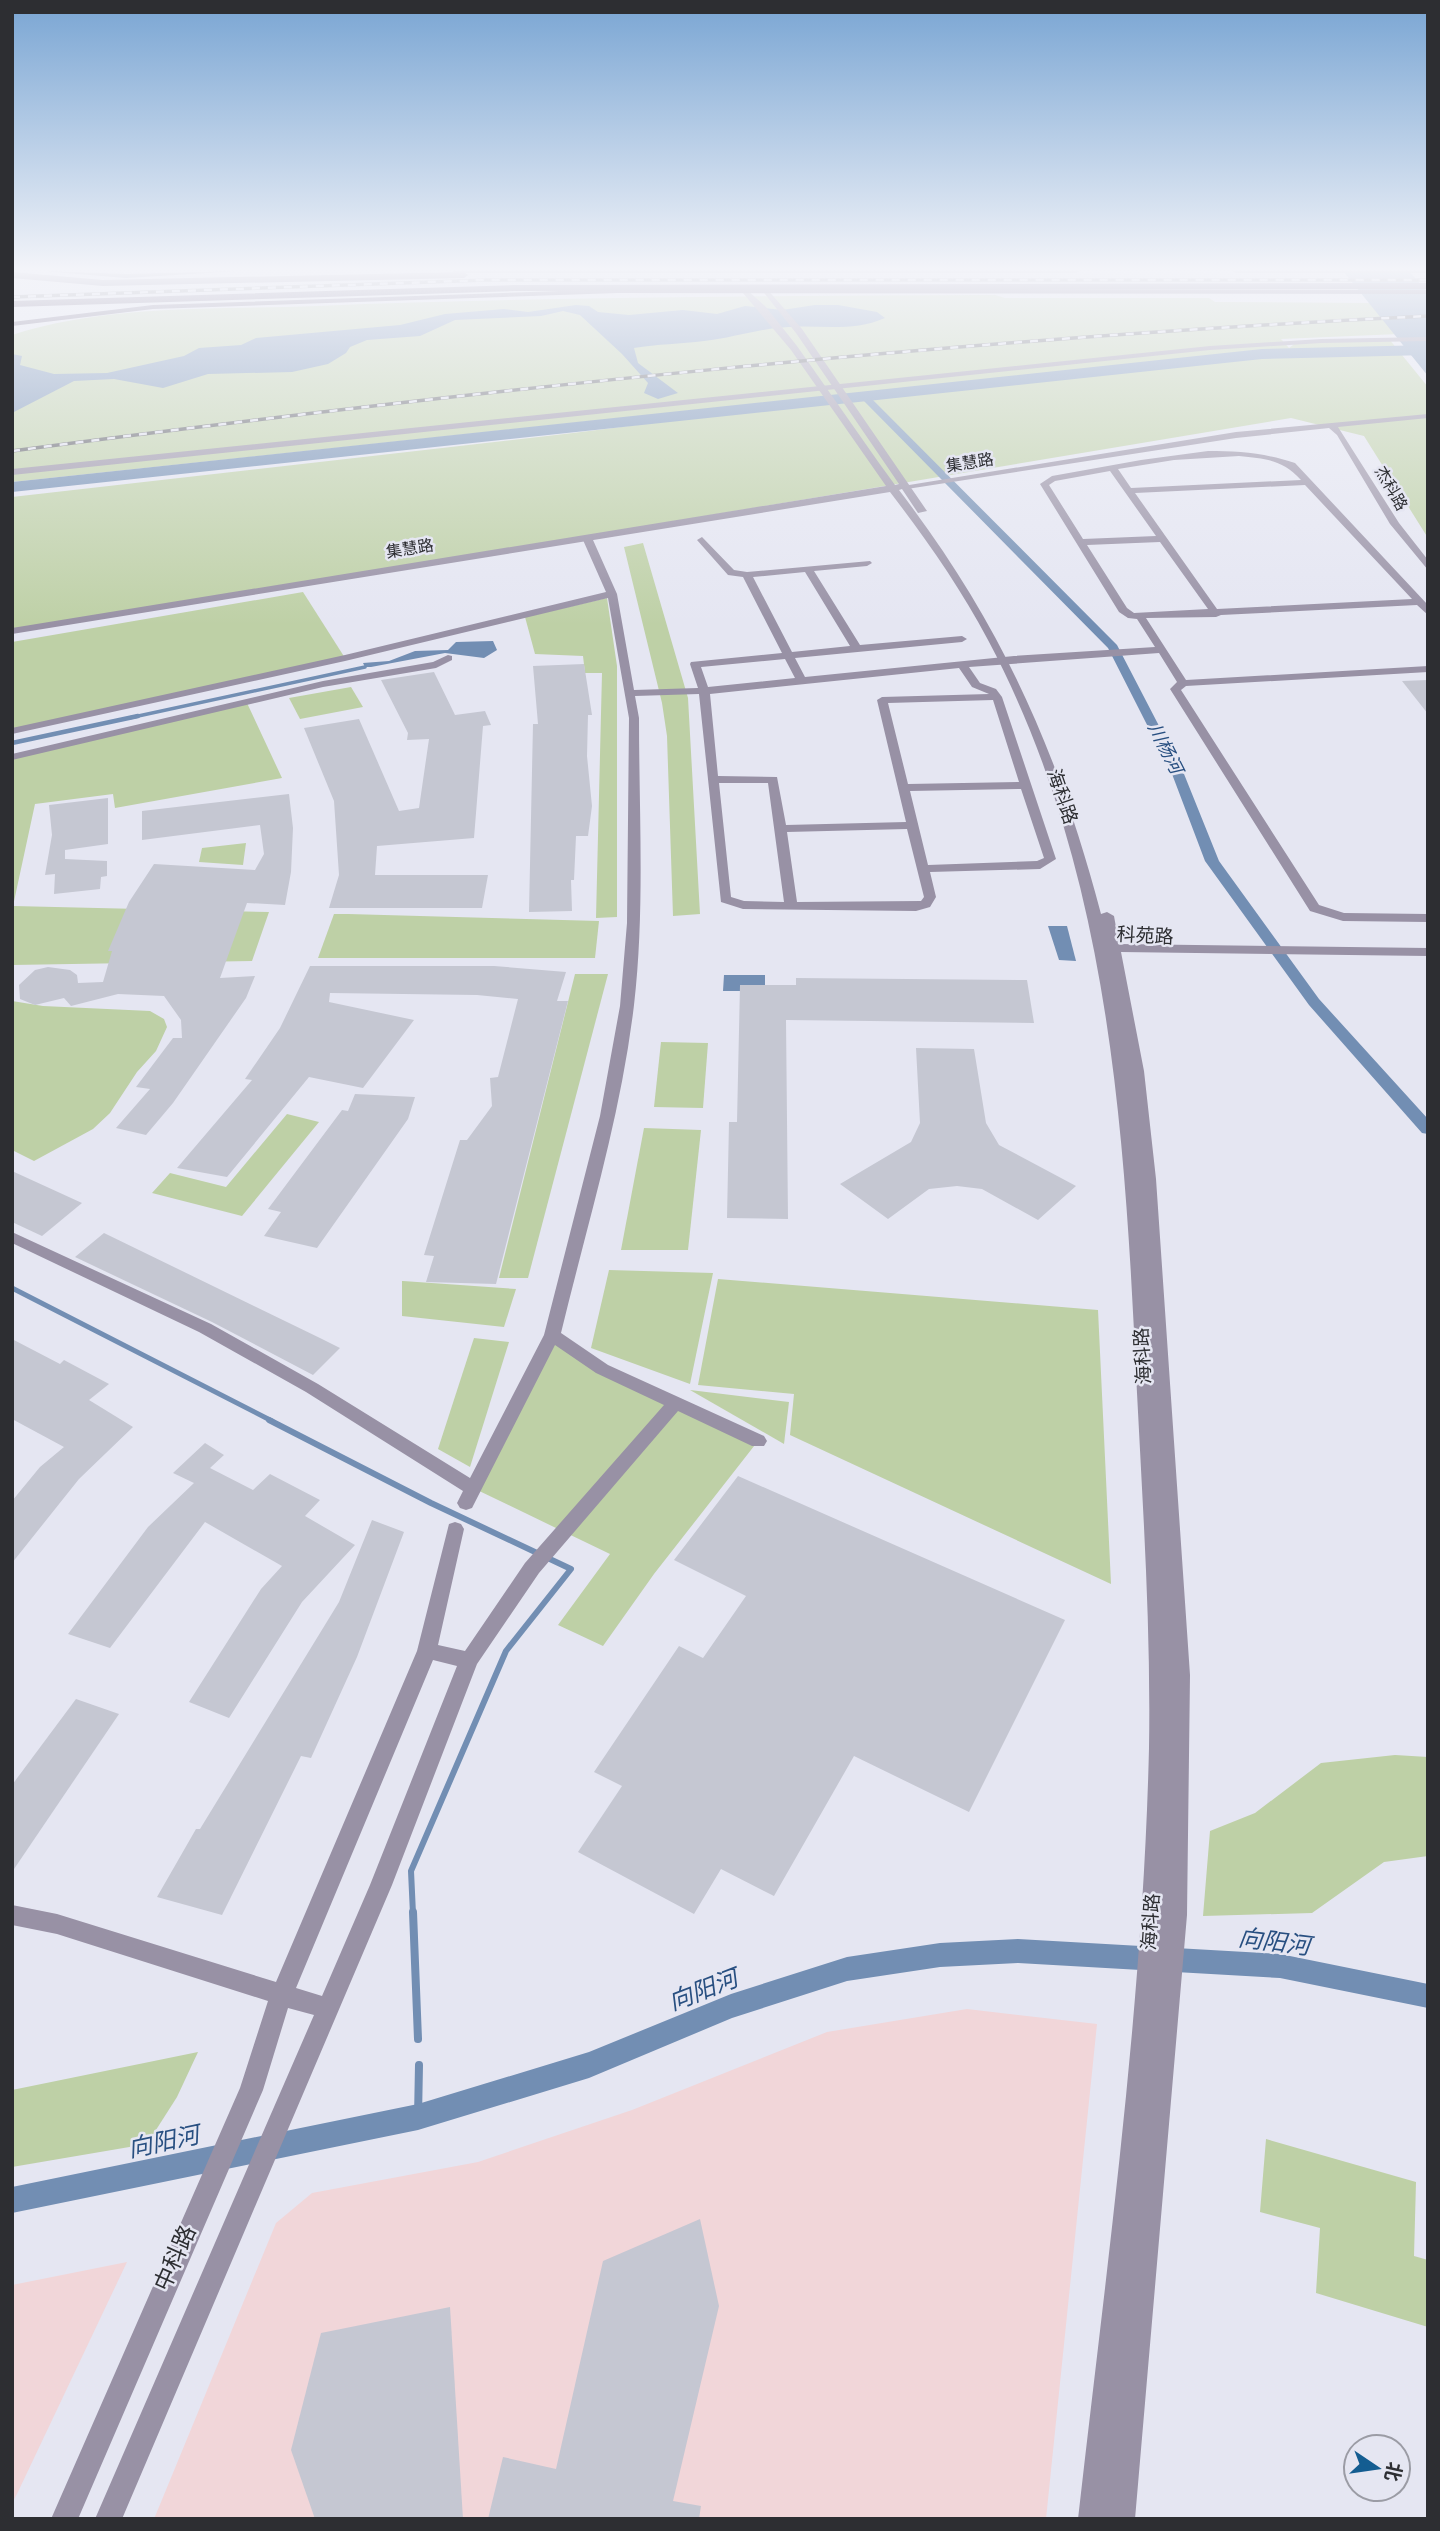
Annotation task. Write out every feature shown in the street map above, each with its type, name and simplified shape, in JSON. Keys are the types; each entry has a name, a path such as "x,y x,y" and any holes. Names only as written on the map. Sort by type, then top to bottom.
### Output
{"street":[{"path":"12,472 820,389"},
{"name":"海科路","path":"821,389 951,568 1009,659"},
{"name":"海科路","path":"838,389 909,488 1009,659 1046,729 1080,816 1136,1071 1147,1179 1177,1608 1180,1748 1153,2044 1120,2519"},
{"name":"集慧路","path":"12,634 964,479 1336,425 1428,416"},
{"name":"杰科路","path":"1336,425 1366,463 1428,558"},
{"name":"杰科路","path":"1336,425 1395,524 1428,567"},
{"path":"1420,603 1141,618 1123,610 1044,486 1045,482 1203,454 1244,454 1290,463 1428,611"},
{"path":"1113,469 1216,614"},
{"path":"1128,491 1308,482"},
{"name":"集慧路","path":"12,634 894,490"},
{"path":"1080,542 1163,539"},
{"path":"12,1237 205,1328 312,1388 469,1495 552,1335 607,1116 627,1006 633,923 634,718 612,594 588,540"},
{"path":"702,540 732,573 747,575 867,563"},
{"path":"809,570 857,649"},
{"path":"747,575 802,681"},
{"path":"12,731 371,652 612,594"},
{"path":"1141,618 1183,683"},
{"path":"962,639 695,664 704,691 725,899 735,904 921,906 930,897 882,700 997,697"},
{"path":"631,693 704,691 1009,659 1161,650"},
{"path":"12,757 323,684 436,665 448,658"},
{"path":"924,869 1048,862 1050,856 997,697 992,691 976,685 962,664"},
{"path":"1428,669 1183,683 1177,685 1176,694 1314,908 1343,917 1428,918"},
{"path":"712,780 773,779 791,905"},
{"path":"903,788 1027,785"},
{"path":"780,829 911,825"},
{"name":"科苑路","path":"1111,953 1311,955 1428,952"},
{"name":"科苑路","path":"1311,955 1428,961"},
{"path":"552,1335 602,1369 758,1441"},
{"name":"中科路","path":"108,2519 381,1885 469,1660 532,1569 675,1403"},
{"name":"中科路","path":"64,2519 251,2090 281,1996 427,1651 455,1530"},
{"path":"427,1651 469,1660"},
{"path":"12,1915 57,1924 328,2009"},
{"name":"海科路","path":"1093,2519 1153,2044"}],"shaded area":[{"path":"967,2009 1097,2024 1046,2519 154,2519 276,2223 312,2193 478,2162 632,2110 827,2032"},
{"path":"127,2262 17,2494 12,2503 12,2285"}],"green space":[{"path":"12,389 894,389 12,482"},
{"path":"927,389 1428,389 1428,538 1364,436 1291,418 12,632 12,497 573,433"},
{"path":"643,543 688,698 700,914 673,916 667,736 662,703 624,547"},
{"path":"303,592 345,658 12,731 12,642"},
{"path":"607,598 617,666 617,917 596,918 602,673 585,673 583,656 535,654 525,617"},
{"path":"351,687 363,707 300,719 289,698"},
{"path":"247,703 282,778 115,808 113,794 35,804 13,906 269,912 252,961 12,965 12,757"},
{"path":"246,843 243,865 199,862 202,848"},
{"path":"334,914 599,921 595,958 318,958"},
{"path":"575,974 608,974 528,1278 499,1278"},
{"path":"12,1001 43,1006 150,1011 164,1019 167,1027 156,1051 137,1072 110,1113 93,1129 34,1161 12,1150"},
{"path":"661,1042 708,1043 703,1108 654,1107"},
{"path":"287,1114 319,1122 242,1216 152,1193 170,1173 226,1187"},
{"path":"644,1128 701,1130 688,1250 621,1250"},
{"path":"609,1270 713,1273 690,1384 591,1348"},
{"path":"718,1279 1098,1310 1111,1584 790,1435 794,1394 698,1385"},
{"path":"402,1281 516,1289 504,1327 402,1316"},
{"path":"552,1335 602,1369 758,1441 654,1574 603,1646 558,1625 610,1554 473,1488"},
{"path":"474,1338 509,1342 470,1467 438,1449"},
{"path":"690,1390 789,1402 784,1444"},
{"path":"1395,1755 1428,1757 1428,1856 1384,1862 1312,1913 1203,1916 1210,1831 1255,1813 1321,1763"},
{"path":"198,2052 177,2097 147,2144 12,2167 12,2090"},
{"path":"1266,2139 1416,2182 1414,2256 1428,2260 1428,2327 1316,2293 1320,2228 1260,2212"}],"water":[{"path":"12,389 58,389 12,413"},
{"path":"646,389 673,389 678,393 658,399 644,393"},
{"path":"493,641 497,650 484,658 445,653 371,667 365,667 363,663 389,661 415,651 448,650 456,642"},
{"path":"1048,926 1067,926 1076,961 1059,960"},
{"path":"724,975 765,975 765,985 741,985 740,991 723,991"}],"building":[{"path":"584,664 592,715 588,715 587,756 592,806 588,836 576,836 574,880 571,880 572,911 529,912 533,724 538,724 533,666"},
{"path":"434,672 455,715 485,711 491,725 483,726 474,838 377,846 375,875 488,875 482,908 329,908 339,875 334,801 304,728 359,719 399,811 419,808 429,739 407,740 408,733 381,680"},
{"path":"1428,680 1428,714 1402,681"},
{"path":"289,794 293,828 291,872 285,905 247,903 220,978 255,976 246,998 173,1103 146,1135 116,1128 150,1089 136,1087 173,1038 182,1038 181,1020 164,996 118,994 71,1006 64,998 35,1005 20,999 19,985 35,970 48,967 70,970 77,975 78,983 103,982 112,951 108,951 129,902 154,864 255,870 264,854 260,825 142,840 142,811"},
{"path":"108,798 108,844 65,850 65,859 107,861 107,876 101,877 100,889 54,894 55,874 45,875 52,835 49,805"},
{"path":"310,966 494,966 566,972 557,1001 568,1001 496,1284 426,1282 434,1256 424,1255 460,1140 467,1140 492,1106 490,1078 498,1077 518,999 477,995 330,993 329,1002 414,1020 363,1088 309,1077 227,1177 177,1168 252,1080 245,1079 280,1028"},
{"path":"796,978 1027,980 1034,1023 786,1020 788,1219 727,1218 729,1122 737,1122 740,985 796,985"},
{"path":"916,1048 974,1049 986,1123 999,1145 1076,1186 1038,1220 982,1189 957,1186 929,1189 888,1219 840,1184 911,1142 920,1123"},
{"path":"355,1094 415,1097 408,1119 317,1248 264,1236 281,1212 268,1209 342,1110 348,1111"},
{"path":"12,1171 82,1203 42,1236 12,1222"},
{"path":"104,1233 340,1348 313,1375 212,1322 75,1257"},
{"path":"12,1339 60,1364 64,1360 109,1384 89,1400 133,1427 79,1479 12,1563 12,1501 40,1467 64,1447 12,1419"},
{"path":"205,1443 224,1455 210,1468 253,1490 270,1474 320,1500 305,1516 355,1545 302,1602 229,1718 189,1702 261,1589 282,1566 205,1522 110,1648 68,1634 148,1527 194,1483 173,1473"},
{"path":"738,1476 1065,1620 969,1812 854,1756 774,1896 721,1869 694,1914 578,1852 622,1786 594,1772 679,1646 703,1658 746,1596 674,1560"},
{"path":"372,1520 404,1532 357,1657 311,1758 301,1756 222,1915 157,1897 196,1829 200,1829 339,1602"},
{"path":"76,1699 119,1714 12,1872 12,1785"},
{"path":"700,2219 719,2306 673,2501 701,2506 699,2519 488,2519 503,2457 556,2469 603,2261"},
{"path":"450,2307 463,2519 315,2519 291,2450 321,2333"}],"waterway":[{"path":"12,487 932,389"},
{"name":"川杨河","path":"864,396 1113,647 1178,774 1212,861 1314,1002 1428,1129"},
{"path":"129,718 365,667"},
{"path":"12,743 138,716"},
{"path":"12,1288 272,1421"},
{"path":"269,1420 431,1503 571,1569 506,1651 411,1871 413,1914"},
{"path":"413,1912 418,2039"},
{"name":"向阳河","path":"12,2200 418,2117 589,2065 731,2006 847,1969 940,1955 1018,1951 1280,1966 1428,1996"},
{"path":"418,2117 419,2065"}],"railway":[{"path":"12,451 523,389"}]}
